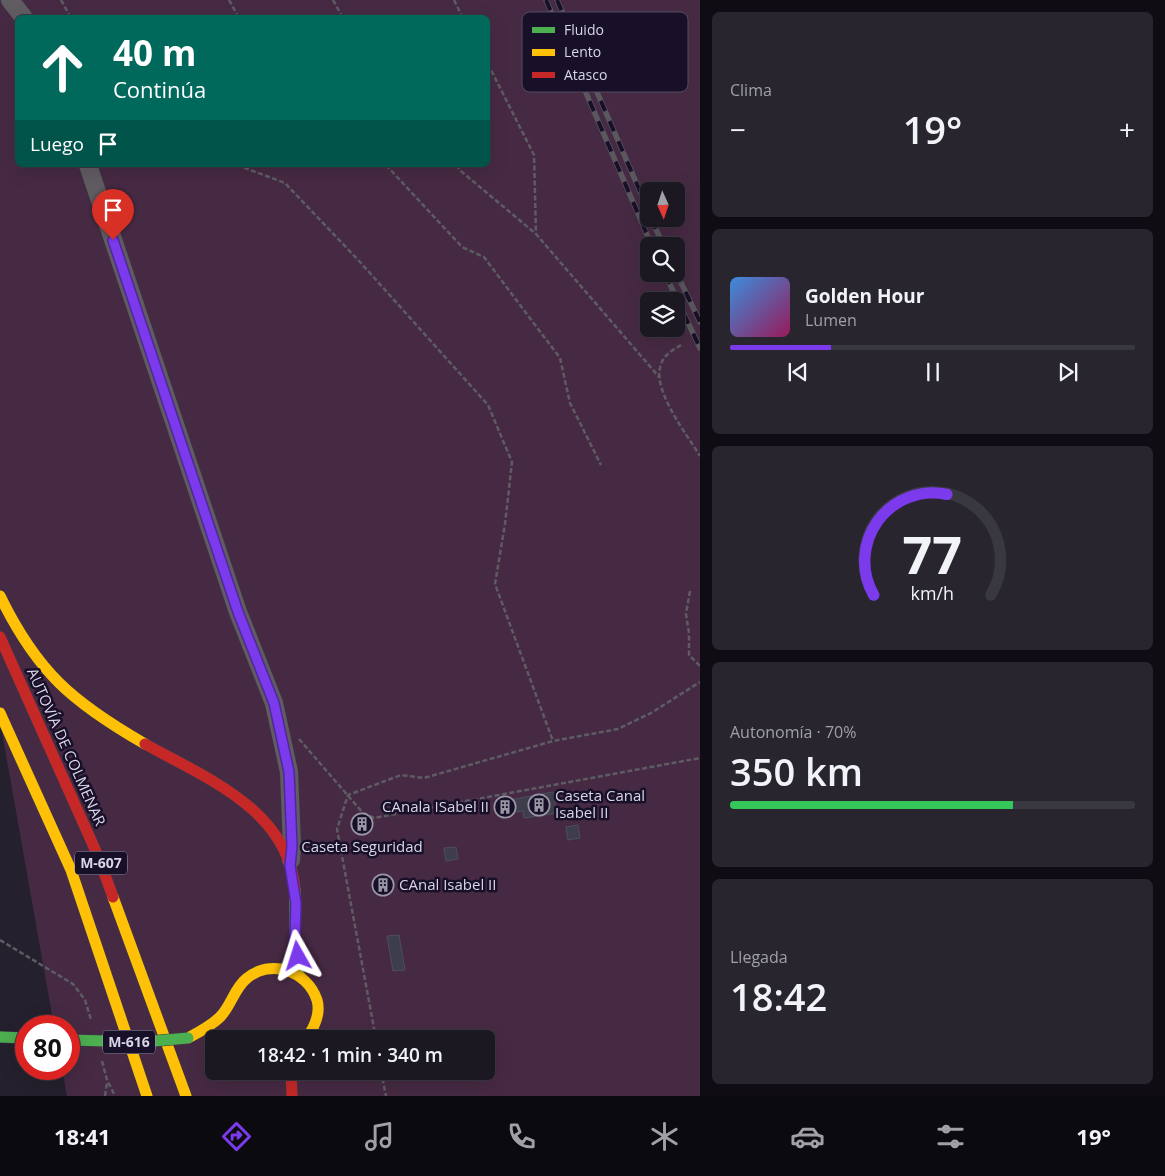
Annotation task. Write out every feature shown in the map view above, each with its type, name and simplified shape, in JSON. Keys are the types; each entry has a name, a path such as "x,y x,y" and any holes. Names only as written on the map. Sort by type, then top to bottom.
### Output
{"highway":[{"path":"0,596 24,641 39,662 69,694 110,722 232,792 266,822 278,840 290,866 296,903 295,939 298,973 315,992 318,1005 318,1018 313,1030"},
{"name":"AUTOVÍA DE COLMENAR","path":"0,637 98,856 186,1096"},
{"name":"M-607","path":"0,713 71,870 147,1096"},
{"name":"M-616","path":"188,1038 212,1026 224,1014 246,979 258,971 271,967 285,968 298,973"},
{"path":"0,1037 15,1038"},
{"name":"M-616","path":"80,1040 139,1043 205,1037"},
{"path":"291,1080 292,1096"}],"street":[{"path":"10,0 22,15"},
{"path":"89,167 238,612 274,703 289,772 292,846 290,866"}],"path":[{"path":"62,0 70,15"},
{"path":"229,0 237,15"},
{"path":"333,0 341,15"},
{"path":"454,0 462,15"},
{"path":"490,68 534,155 536,234"},
{"path":"241,167 285,183 360,262 488,406 512,462 505,524 495,584 553,742"},
{"path":"388,167 462,247 484,257 560,358 570,403 601,465"},
{"path":"458,167 536,234 660,378"},
{"path":"681,345 666,355 660,368 660,378 663,392 700,456"},
{"path":"690,591 686,614 689,633 689,655 700,666"},
{"path":"348,795 402,775 424,778 553,742 618,729 651,713 700,682"},
{"path":"297,738 363,813 374,818 700,758"},
{"path":"348,795 338,828 374,1030"},
{"path":"0,940 73,984 85,1000 93,1028"},
{"path":"100,1054 107,1080 115,1096"},
{"path":"105,1096 107,1080"},
{"path":"383,1080 386,1096"}],"shaded area":[{"path":"0,0 700,0 700,1096 67,1096 64,1080 80,1080 80,1015 52,1015 0,721"}],"building":[{"name":"Caseta Canal Isabel II","path":"553,792 557,813 524,818 523,811 500,814 499,802"},
{"name":"Caseta Canal Isabel II","path":"578,825 580,838 568,840 566,827"},
{"path":"456,847 458,859 446,861 444,848"},
{"path":"399,935 405,970 393,971 387,936"}],"railway":[{"path":"546,0 551,12"},
{"path":"557,0 562,12"},
{"path":"586,92 648,237"},
{"path":"597,92 640,191"},
{"path":"655,228 660,237"},
{"path":"669,282 700,348"},
{"path":"681,282 700,322"}],"traffic: fast":[{"path":"295,890 298,973"},
{"path":"0,1037 15,1038"},
{"path":"80,1040 143,1042 188,1038"}],"traffic: slow":[{"path":"0,596 28,645 59,683 97,714 145,744"},
{"path":"0,713 71,870 147,1096"},
{"path":"113,897 186,1096"},
{"path":"188,1038 220,1017 238,988 246,979 266,969 287,970 305,981 312,990 318,1005 316,1021 312,1030"}],"traffic: jam":[{"path":"0,637 98,856 113,897"},
{"path":"145,744 218,784 241,800 261,818 278,838 289,862 295,890"},
{"path":"291,1080 292,1096"}],"place":[{"name":"Caseta Canal Isabel II","path":"539,805"},
{"name":"CAnala ISabel II","path":"505,807"},
{"name":"Caseta Seguridad","path":"362,824"},
{"name":"CAnal Isabel II","path":"383,885"}],"route":[{"path":"113,240 238,612 274,703 289,772 292,846 290,866 296,903 295,939 298,956"}]}
